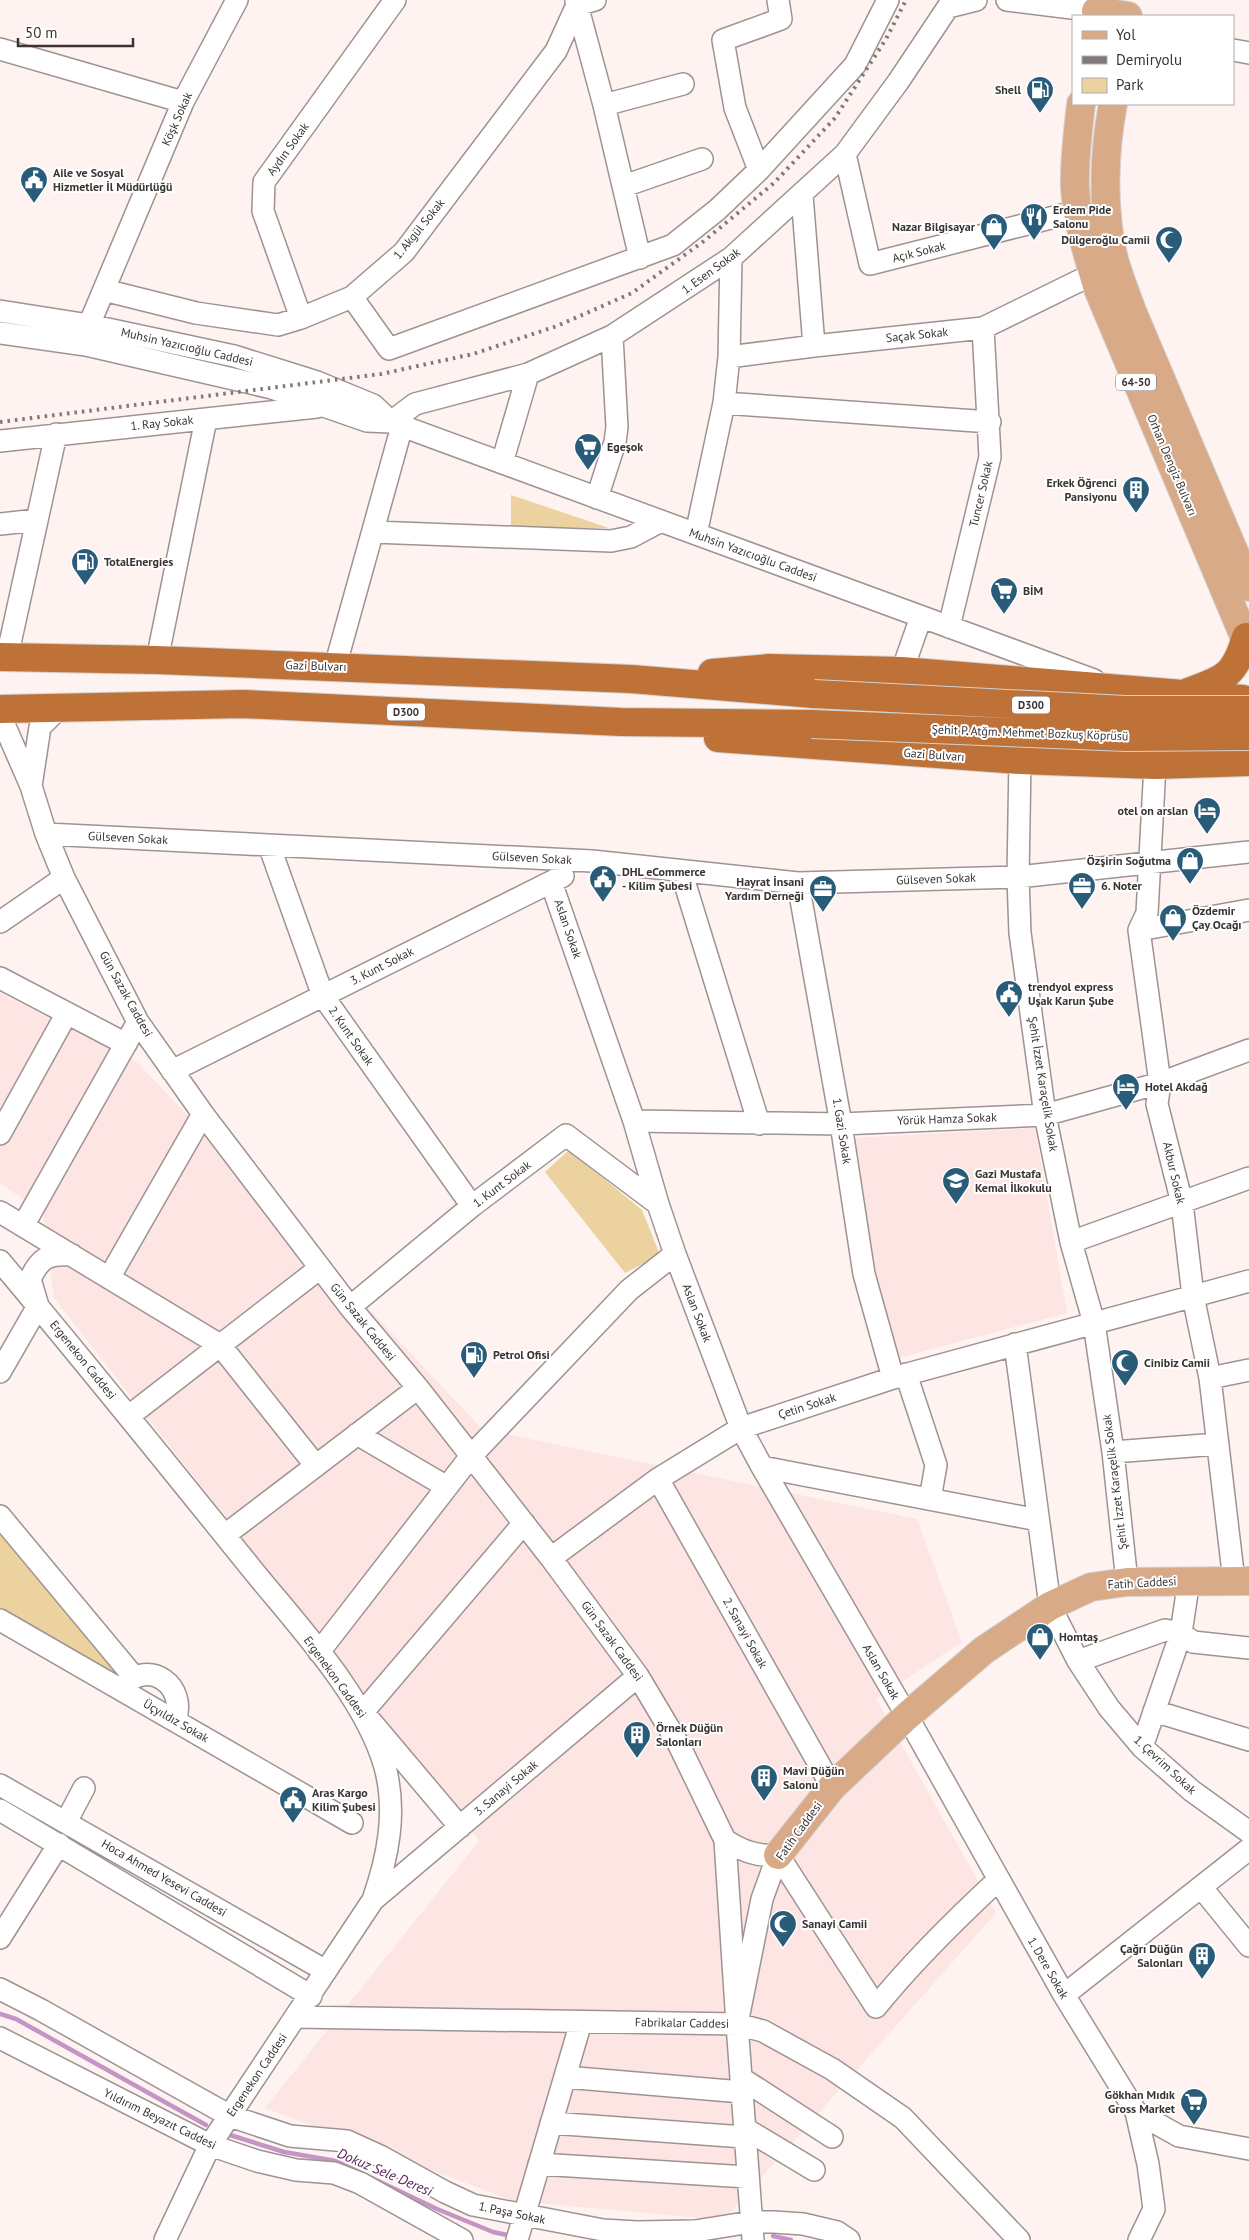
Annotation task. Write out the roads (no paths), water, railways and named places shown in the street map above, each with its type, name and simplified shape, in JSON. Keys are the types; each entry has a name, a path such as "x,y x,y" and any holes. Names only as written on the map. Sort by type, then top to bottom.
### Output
{"highway":[{"path":"1182,694 1216,682 1230,673 1237,664 1248,642"},
{"name":"Gazi Bulvarı","path":"3,657 157,660 631,679 814,694 1125,710 1249,710"},
{"name":"Gazi Bulvarı","path":"631,679 769,668 902,671 1249,700"},
{"path":"1182,694 1201,706 1208,727 1201,754 1183,765"},
{"name":"Gazi Bulvarı","path":"0,709 243,704 621,722 812,724"},
{"name":"Gazi Bulvarı","path":"621,722 711,738 768,744 1020,760 1155,765 1249,762"},
{"name":"Şehit P. Atğm. Mehmet Bozkuş Köprüsü","path":"812,724 1127,737 1249,736"}],"main road":[{"path":"1128,15 1131,0"},
{"path":"1097,9 1124,15"},
{"name":"Orhan Dengiz Bulvarı","path":"1081,105 1075,168 1078,211 1093,274 1124,356 1248,642"},
{"name":"Orhan Dengiz Bulvarı","path":"1113,105 1106,161 1106,195 1109,235 1118,272 1132,311 1247,578"},
{"name":"Fatih Caddesi","path":"778,1855 832,1787 907,1716 984,1650 1050,1606 1091,1587 1127,1582 1242,1581"}],"street":[{"name":"Köşk Sokak","path":"88,335 104,290 183,102 237,0"},
{"name":"Aydın Sokak","path":"301,318 263,211 264,182 394,0"},
{"path":"759,170 735,108 723,40 781,19 778,0"},
{"path":"352,297 389,349 673,245 717,210 759,170 855,65 888,0"},
{"path":"946,3 976,0"},
{"path":"1007,0 1097,9"},
{"path":"582,2 640,258"},
{"name":"1. Akgül Sokak","path":"104,290 196,314 278,324 301,318 352,297 404,252 556,51 582,2"},
{"name":"1. Esen Sokak","path":"397,424 414,404 528,374 612,336 731,258 846,154 898,82 946,3"},
{"path":"0,49 183,102"},
{"path":"1234,50 1249,53"},
{"path":"604,105 683,84"},
{"name":"Açık Sokak","path":"846,154 870,264 1078,211"},
{"path":"624,186 702,159"},
{"path":"802,195 814,346"},
{"path":"696,534 724,403 729,357 731,258"},
{"name":"Saçak Sokak","path":"729,357 983,328 1093,274"},
{"name":"Muhsin Yazıcıoğlu Caddesi","path":"0,311 272,388 368,421 397,424 1115,688"},
{"name":"Tuncer Sokak","path":"949,627 990,457 990,422 983,328"},
{"name":"Muhsin Yazıcıoğlu Caddesi","path":"0,333 88,335 234,356 318,382 373,405 397,424"},
{"path":"597,498 615,442 617,427 612,336"},
{"path":"502,463 528,374"},
{"path":"724,403 990,422"},
{"name":"1. Ray Sokak","path":"0,441 324,406"},
{"path":"157,660 206,419"},
{"path":"335,667 373,532 397,424"},
{"path":"3,657 56,434"},
{"path":"0,524 37,520"},
{"path":"373,532 611,541 630,537 661,521"},
{"path":"902,671 921,617"},
{"path":"31,786 40,727 58,709"},
{"name":"Gün Sazak Caddesi","path":"0,720 3,722 31,786 46,834 64,878 138,1022 203,1114 320,1268 418,1388 524,1523 638,1676 679,1746 725,1840"},
{"name":"Şehit İzzet Karaçelik Sokak","path":"1020,760 1018,877 1020,933 1045,1115 1071,1242 1094,1323 1113,1452 1127,1582"},
{"name":"Akbur Sokak","path":"1155,765 1147,913 1139,930 1160,1082 1157,1104 1182,1203 1194,1296 1210,1378 1218,1444 1242,1581"},
{"name":"Gülseven Sokak","path":"46,834 592,861 798,883 1018,877 1249,852"},
{"name":"2. Kunt Sokak","path":"269,845 323,996 472,1206"},
{"name":"3. Kunt Sokak","path":"172,1071 592,861"},
{"path":"681,871 759,1124"},
{"path":"0,922 64,878"},
{"name":"Aslan Sokak","path":"552,882 634,1121 658,1204 675,1254 741,1428 907,1716"},
{"name":"1. Gazi Sokak","path":"798,883 841,1124 864,1274 899,1376 936,1465 930,1499"},
{"path":"1139,930 1249,910"},
{"path":"0,978 126,1044"},
{"path":"0,1134 67,1013"},
{"path":"23,1226 138,1022"},
{"name":"Yörük Hamza Sokak","path":"634,1121 841,1124 1045,1115 1160,1082 1249,1050"},
{"path":"109,1278 203,1114"},
{"name":"1. Kunt Sokak","path":"350,1307 472,1206 566,1135 658,1204"},
{"path":"1071,1242 1249,1178"},
{"path":"0,1212 220,1345 316,1466"},
{"path":"0,1372 38,1306 30,1279 38,1263 57,1254 72,1255"},
{"path":"319,1652 471,1456 629,1290 675,1254"},
{"name":"Ergenekon Caddesi","path":"0,1261 319,1652 362,1712 375,1739 390,1787 389,1840 384,1866 373,1900 311,1996 210,2145 165,2240"},
{"path":"128,1416 320,1268"},
{"name":"Çetin Sokak","path":"551,1558 658,1480 741,1428 899,1376 1249,1281"},
{"name":"1. Çevrim Sokak","path":"1015,1344 1050,1606 1078,1661 1109,1708 1142,1747 1192,1792 1249,1832"},
{"path":"1210,1378 1249,1370"},
{"path":"225,1535 418,1388"},
{"path":"357,1434 447,1487"},
{"path":"1113,1452 1218,1444"},
{"path":"762,1467 1038,1520"},
{"name":"2. Sanayi Sokak","path":"658,1480 832,1787"},
{"path":"0,1516 127,1683 154,1675 171,1685 179,1703 176,1721"},
{"path":"460,1827 362,1712 524,1523"},
{"path":"1142,1747 1181,1633 1190,1580"},
{"name":"Üçyıldız Sokak","path":"0,1620 127,1683 176,1721 352,1822"},
{"path":"1078,1661 1165,1630 1181,1633 1193,1642 1249,1648"},
{"name":"3. Sanayi Sokak","path":"373,1900 638,1676"},
{"path":"1154,1711 1249,1740"},
{"name":"1. Dere Sokak","path":"907,1716 1064,1995 1136,2112 1179,2136 1249,2149"},
{"name":"Hoca Ahmed Yesevi Caddesi","path":"0,1785 326,1971"},
{"path":"66,1822 84,1788"},
{"name":"Hoca Ahmed Yesevi Caddesi","path":"0,1810 311,1996"},
{"path":"725,1840 740,1850 764,1856 778,1855 876,2007 897,1980 942,1933 998,1880"},
{"path":"725,1840 738,2024"},
{"path":"0,1938 59,1844"},
{"path":"1064,1995 1249,1849"},
{"name":"Fatih Caddesi","path":"752,2231 738,2024 762,1899 778,1855"},
{"path":"1201,1887 1249,1946"},
{"path":"0,1989 230,2116"},
{"name":"Fabrikalar Caddesi","path":"297,2017 738,2024 764,2032 832,2069 904,2118 1019,2240"},
{"path":"520,2228 581,2022"},
{"name":"Yıldırım Beyazıt Caddesi","path":"0,2038 210,2145 257,2161 296,2170 334,2173 352,2179 462,2240"},
{"path":"565,2076 742,2085 832,2137"},
{"path":"1136,2112 1148,2164 1154,2209 1139,2240"},
{"name":"1. Paşa Sokak","path":"230,2116 290,2136 347,2141 380,2156 445,2192 520,2228 637,2232 752,2231 803,2224 837,2232 849,2240"},
{"path":"551,2123 744,2133 814,2170"},
{"path":"539,2164 747,2177"}],"waterway":[{"name":"Dokuz Sele Deresi","path":"0,2014 16,2019 206,2125"},
{"name":"Dokuz Sele Deresi","path":"227,2134 284,2152 336,2161 437,2209 493,2232 512,2236"},
{"name":"Dokuz Sele Deresi","path":"773,2236 791,2240"}],"railway":[{"path":"0,422 381,374 473,354 557,326 632,293 704,241 774,183 835,118 886,39 906,0"}],"place":[{"name":"Shell","path":"1040,114"},
{"name":"Aile ve Sosyal Hizmetler İl Müdürlüğü","path":"34,204"},
{"name":"Erdem Pide Salonu","path":"1034,241"},
{"name":"Nazar Bilgisayar","path":"994,251"},
{"name":"Dülgeroğlu Camii","path":"1169,264"},
{"name":"Egeşok","path":"588,471"},
{"name":"Erkek Öğrenci Pansiyonu","path":"1136,514"},
{"name":"TotalEnergies","path":"85,586"},
{"name":"BİM","path":"1004,615"},
{"name":"otel on arslan","path":"1207,835"},
{"name":"Özşirin Soğutma","path":"1190,885"},
{"name":"DHL eCommerce - Kilim Şubesi","path":"603,903"},
{"name":"6. Noter","path":"1082,910"},
{"name":"Hayrat İnsani Yardım Derneği","path":"823,913"},
{"name":"Özdemir Çay Ocağı","path":"1173,942"},
{"name":"trendyol express Uşak Karun Şube","path":"1009,1018"},
{"name":"Hotel Akdağ","path":"1126,1111"},
{"name":"Gazi Mustafa Kemal İlkokulu","path":"956,1205"},
{"name":"Petrol Ofisi","path":"474,1379"},
{"name":"Cinibiz Camii","path":"1125,1387"},
{"name":"Homtaş","path":"1040,1661"},
{"name":"Örnek Düğün Salonları","path":"637,1759"},
{"name":"Mavi Düğün Salonu","path":"764,1802"},
{"name":"Aras Kargo Kilim Şubesi","path":"293,1824"},
{"name":"Sanayi Camii","path":"783,1948"},
{"name":"Çağrı Düğün Salonları","path":"1202,1980"},
{"name":"Gökhan Mıdık Gross Market","path":"1194,2126"}]}
